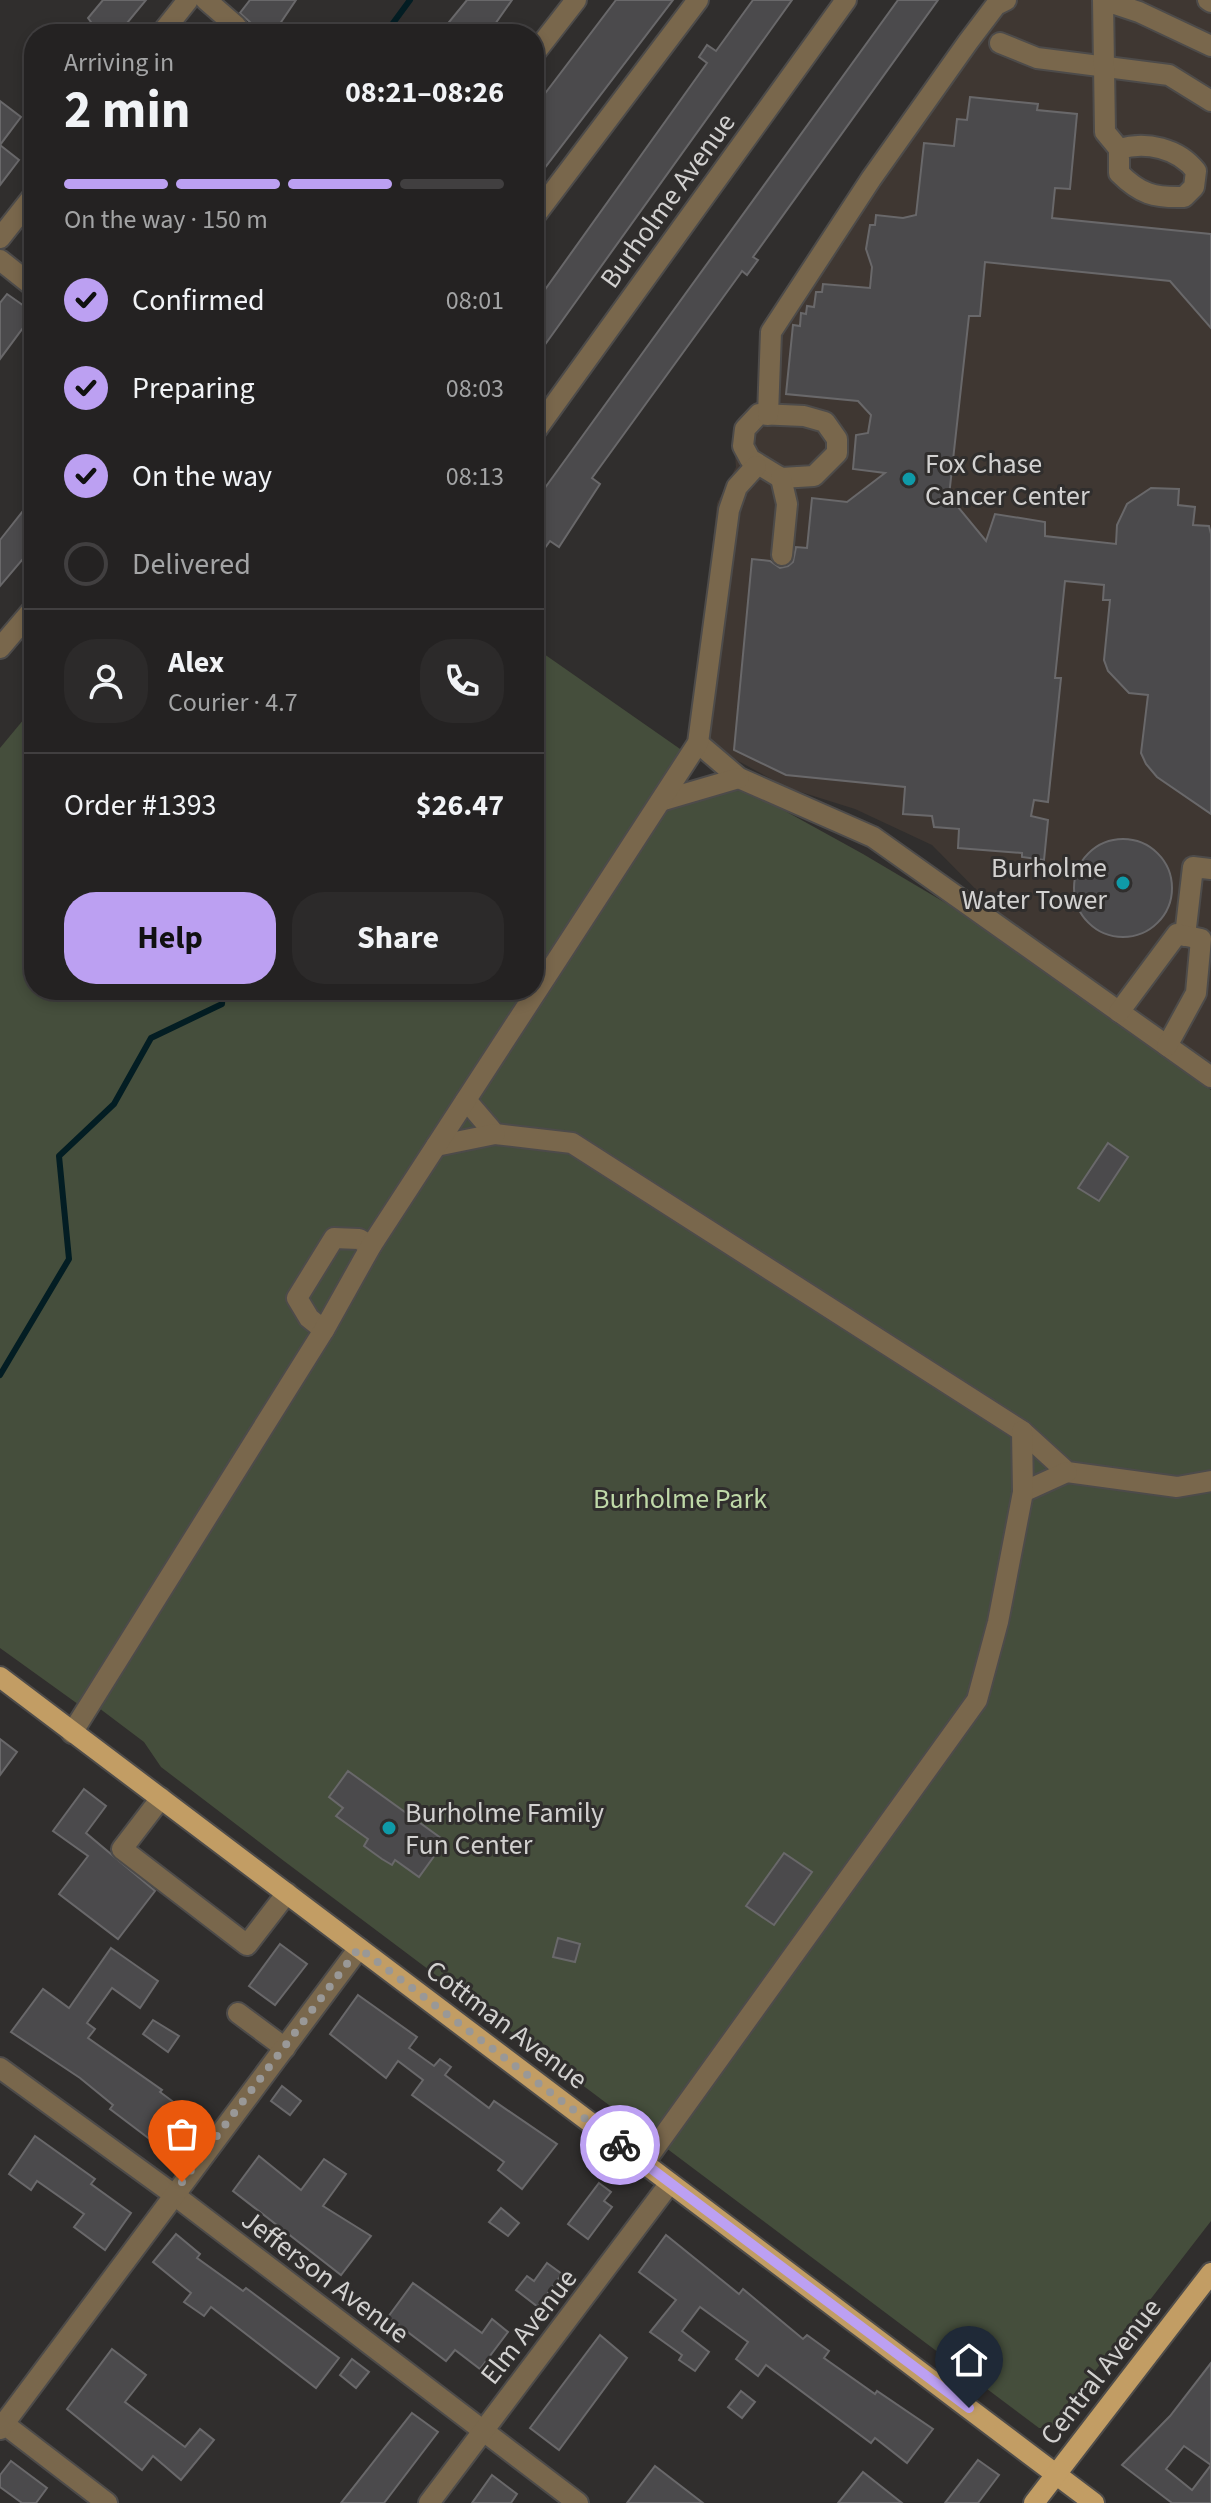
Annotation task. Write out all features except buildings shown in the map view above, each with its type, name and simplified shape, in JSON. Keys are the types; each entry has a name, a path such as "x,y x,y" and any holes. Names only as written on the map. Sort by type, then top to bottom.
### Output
{"main road":[{"name":"Cottman Avenue","path":"0,1677 1094,2503"},
{"name":"Central Avenue","path":"1034,2503 1211,2273"}],"street":[{"path":"175,24 188,0"},
{"path":"206,0 234,24"},
{"path":"544,41 576,0"},
{"path":"544,204 698,0"},
{"name":"Burholme Avenue","path":"544,419 846,0"},
{"path":"768,415 771,332 871,179 950,67 996,5 1006,0"},
{"path":"1119,149 1140,143 1187,160 1203,182 1184,197 1157,198 1136,190 1119,173 1119,149 1105,132 1101,0 1139,12 1211,46"},
{"path":"1000,43 1037,58 1169,75 1211,101"},
{"path":"0,238 24,208"},
{"path":"0,260 24,279"},
{"path":"759,414 768,415 825,422 837,439 837,453 814,476 781,478 756,466 743,446 745,429 759,414"},
{"path":"544,982 698,743 729,510 737,487 756,466"},
{"path":"781,478 787,504 782,555"},
{"path":"0,648 24,620"},
{"path":"698,743 739,778 873,837 1211,1077"},
{"path":"664,800 739,778"},
{"path":"1185,936 1193,867 1211,869"},
{"path":"1119,1012 1177,934 1201,939 1196,993 1167,1046"},
{"path":"72,1733 324,1330 371,1246 532,1000"},
{"path":"466,1100 495,1134"},
{"path":"436,1146 495,1134 572,1143 1022,1431 1067,1472"},
{"path":"324,1330 309,1318 297,1298 334,1238 359,1239 371,1246"},
{"path":"644,2163 977,1700 998,1622 1023,1492 1022,1431"},
{"path":"1023,1492 1067,1472 1177,1487 1211,1481"},
{"path":"161,1798 122,1849 247,1945 287,1893"},
{"path":"107,2503 2,2426 359,1948"},
{"path":"238,2013 285,2048"},
{"name":"Jefferson Avenue","path":"0,2068 173,2194 578,2503"},
{"name":"Elm Avenue","path":"429,2503 670,2183"}],"shaded area":[{"path":"989,0 1211,0 1211,1067 1015,929 932,845 855,809 788,788 692,736 717,503 736,467 733,432 739,417 758,401 762,331"}],"green space":[{"name":"Burholme Park","path":"544,654 683,751 667,778 699,797 745,789 863,854 971,918 1211,1090 1211,2221 1051,2428 1039,2428 284,1861 161,1767 144,1742 87,1699 82,1707 0,1648 0,748 24,719 24,1000 544,1000"}],"waterway":[{"path":"392,24 410,0"},
{"path":"0,1375 69,1259 59,1156 114,1104 151,1038 222,1004 222,1000"}],"way so far":[{"path":"182,2182 359,1948 620,2145"}],"place":[{"name":"Fox Chase Cancer Center","path":"909,479"},
{"name":"Burholme Water Tower","path":"1123,883"},
{"name":"Burholme Family Fun Center","path":"389,1828"}],"route":[{"path":"620,2145 969,2408"}]}
